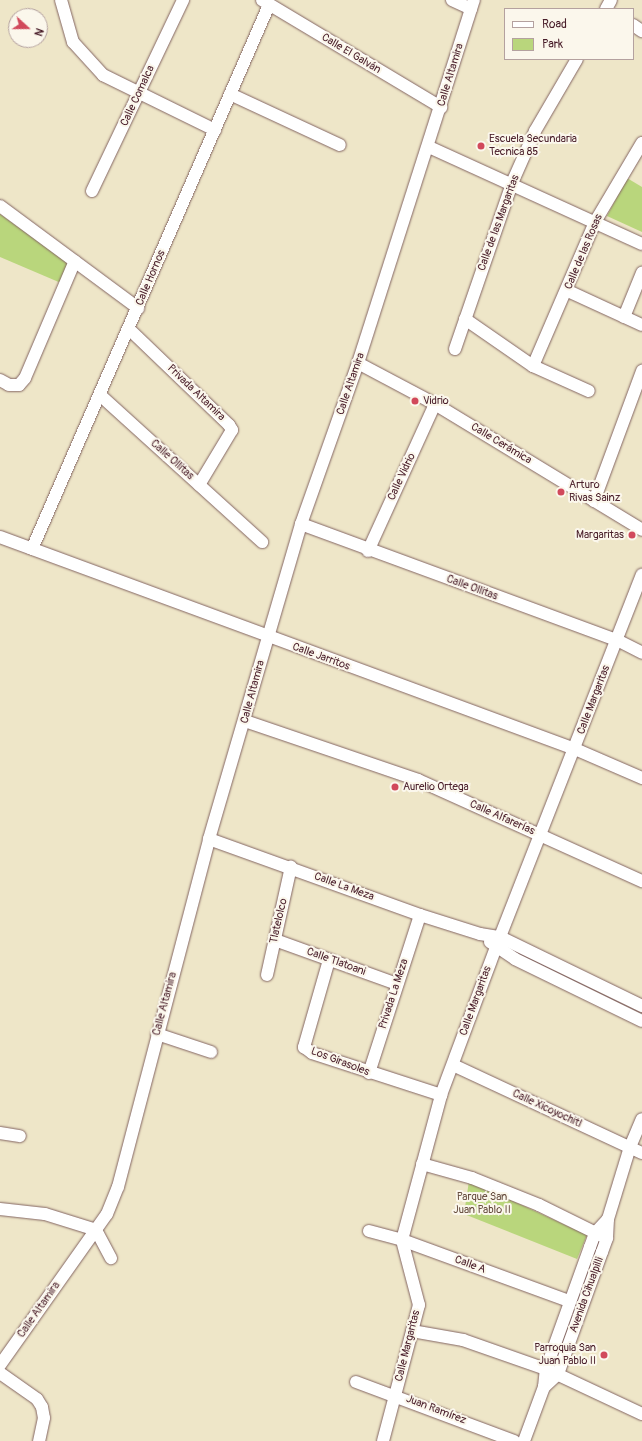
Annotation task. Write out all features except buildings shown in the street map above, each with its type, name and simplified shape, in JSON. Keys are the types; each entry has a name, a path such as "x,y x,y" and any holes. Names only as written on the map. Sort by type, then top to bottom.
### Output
{"street":[{"path":"61,0 73,42 87,60 103,75 138,94 215,130"},
{"name":"Calle Comalca","path":"92,191 183,0"},
{"path":"452,0 473,5"},
{"name":"Calle Hornos","path":"32,550 215,130 265,3"},
{"name":"Calle El Galván","path":"265,3 441,107"},
{"name":"Calle Altamira","path":"0,1365 107,1214 118,1187 209,839 245,721 301,524 358,363 429,147 473,5"},
{"name":"Calle de las Margaritas","path":"455,349 512,183 535,131 576,60"},
{"path":"230,94 340,145"},
{"name":"Calle de las Rosas","path":"533,366 568,291 595,222 642,143"},
{"path":"429,147 512,183 642,244"},
{"path":"0,206 138,308"},
{"path":"0,380 8,385 19,385 25,378 75,261"},
{"path":"624,317 642,273"},
{"path":"568,291 642,325"},
{"path":"465,319 533,366 589,391"},
{"name":"Privada Altamira","path":"129,329 230,425 232,430 230,437 199,485"},
{"name":"Calle Cerámica","path":"358,363 435,404 642,530"},
{"path":"594,501 642,371"},
{"name":"Calle Ollitas","path":"100,395 262,542"},
{"name":"Calle Vidrio","path":"368,551 435,404"},
{"name":"Calle Ollitas","path":"301,524 368,551 617,640 642,653"},
{"name":"Calle Jarritos","path":"0,538 268,638 575,749 642,778"},
{"name":"Calle Margaritas","path":"383,1441 419,1305 402,1240 441,1095 498,942 541,836 642,575"},
{"name":"Calle Alfarerías","path":"245,721 418,780 642,881"},
{"name":"Calle La Meza","path":"209,839 292,867 420,915 480,934 642,1006"},
{"name":"Tlatelolco","path":"267,975 292,867"},
{"name":"Privada La Meza","path":"369,1073 420,915"},
{"name":"Calle Tlatoani","path":"275,940 397,984"},
{"name":"Calle La Meza","path":"498,942 582,994 642,1021"},
{"name":"Los Girasoles","path":"329,960 304,1047 312,1053 369,1073 441,1095"},
{"path":"157,1034 211,1052"},
{"name":"Calle Xicoyochitl","path":"453,1065 642,1153"},
{"name":"Avenida Cihualpilli","path":"524,1441 544,1387 546,1369 569,1301 608,1219 630,1147 642,1119"},
{"path":"0,1134 20,1136"},
{"path":"422,1164 479,1180 540,1205 601,1236"},
{"path":"0,1209 45,1214 96,1230 111,1258"},
{"name":"Calle A","path":"369,1231 402,1240 569,1301"},
{"name":"Avenida Cihualpilli","path":"544,1387 558,1374 601,1236"},
{"path":"412,1331 463,1340 546,1369 642,1414"},
{"path":"0,1373 37,1399 42,1407 44,1418 39,1441"},
{"name":"Juan Ramírez","path":"356,1382 396,1395 514,1441"}],"green space":[{"path":"627,178 642,187 642,232 607,216"},
{"path":"0,214 68,263 61,283 0,257"},
{"name":"Parque San Juan Pablo II","path":"469,1181 587,1235 577,1259 464,1214"}],"place":[{"name":"Escuela Secundaria Tecnica 85","path":"481,146"},
{"name":"Vidrio","path":"415,401"},
{"name":"Arturo Rivas Sainz","path":"561,492"},
{"name":"Margaritas","path":"632,535"},
{"name":"Aurelio Ortega","path":"395,787"},
{"name":"Parroquia San Juan Pablo II","path":"604,1355"}]}
